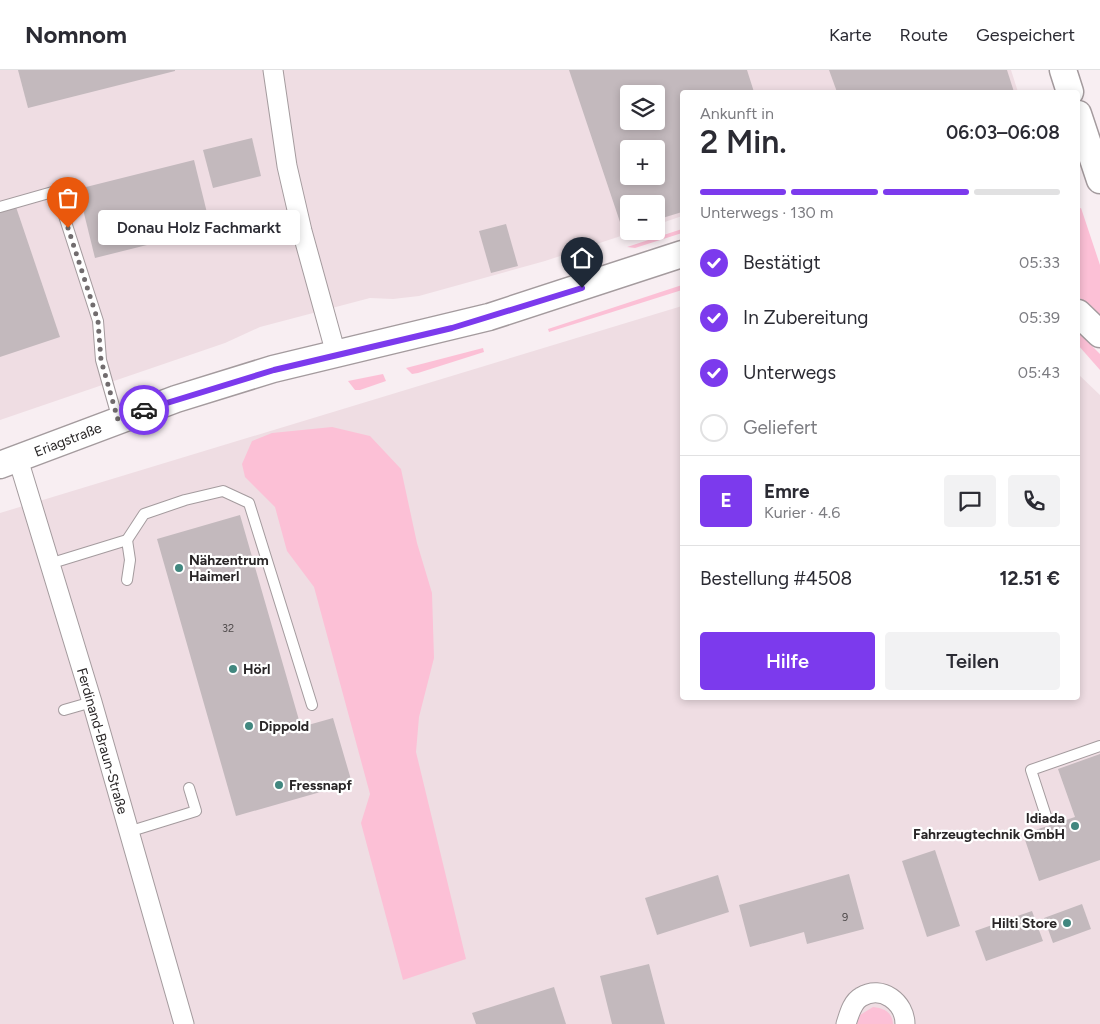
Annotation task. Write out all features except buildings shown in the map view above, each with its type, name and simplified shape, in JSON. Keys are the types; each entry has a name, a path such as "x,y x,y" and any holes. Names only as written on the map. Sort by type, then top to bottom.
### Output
{"street":[{"path":"273,70 287,166 302,231 336,354"},
{"path":"1063,70 1069,90"},
{"path":"1080,125 1100,180"},
{"name":"Eriagstraße","path":"9,462 176,399 265,372 489,317 680,255"},
{"path":"1080,315 1100,334"},
{"name":"Ferdinand-Braun-Straße","path":"9,462 49,564 92,702 184,1024"},
{"path":"846,1024 852,1006 861,996 876,993 891,996 900,1004 905,1016 905,1024"}],"lane":[{"path":"0,207 56,191 98,321 101,360 118,420"},
{"path":"49,564 127,540 144,514 185,500 223,491 249,503 312,705"},
{"path":"127,540 130,560 127,580"},
{"path":"64,710 92,702"},
{"path":"1046,816 1031,770 1100,746"},
{"path":"128,832 196,811 189,788"}],"shaded area":[{"path":"0,70 1011,70 1017,90 680,90 680,217 665,222 665,195 620,195 620,236 545,261 419,296 393,299 370,298 260,327 225,343 0,420"},
{"path":"1080,208 1100,265 1100,319 1080,298"},
{"path":"680,230 680,234 665,238 665,235"},
{"path":"648,240 660,240 635,248 627,247"},
{"path":"680,286 680,291 549,332 548,329"},
{"path":"680,307 680,700 1080,700 1080,376 1100,395 1100,1024 0,1024 0,513"},
{"path":"1080,334 1100,354 1100,370 1080,347"},
{"path":"483,348 484,352 418,373 412,374 406,368"},
{"path":"383,374 386,381 360,390 355,390 348,381"},
{"path":"332,427 370,436 401,469 417,543 432,593 434,658 419,717 416,752 466,959 403,980 361,823 370,794 314,587 287,551 275,507 245,477 242,464 252,441 272,433"},
{"path":"873,1007 887,1011 891,1016 893,1024 857,1024 860,1015"}],"way so far":[{"path":"68,228 98,321 101,360 118,420 144,410"}],"place":[{"name":"Donau Holz Fachmarkt","path":"68,228"},
{"name":"Nähzentrum Haimerl","path":"179,568"},
{"name":"Hörl","path":"233,669"},
{"name":"Dippold","path":"249,726"},
{"name":"Fressnapf","path":"279,785"},
{"name":"Idiada Fahrzeugtechnik GmbH","path":"1075,826"},
{"name":"Hilti Store","path":"1067,923"}],"route":[{"path":"144,410 274,370 452,328 582,288"}]}
